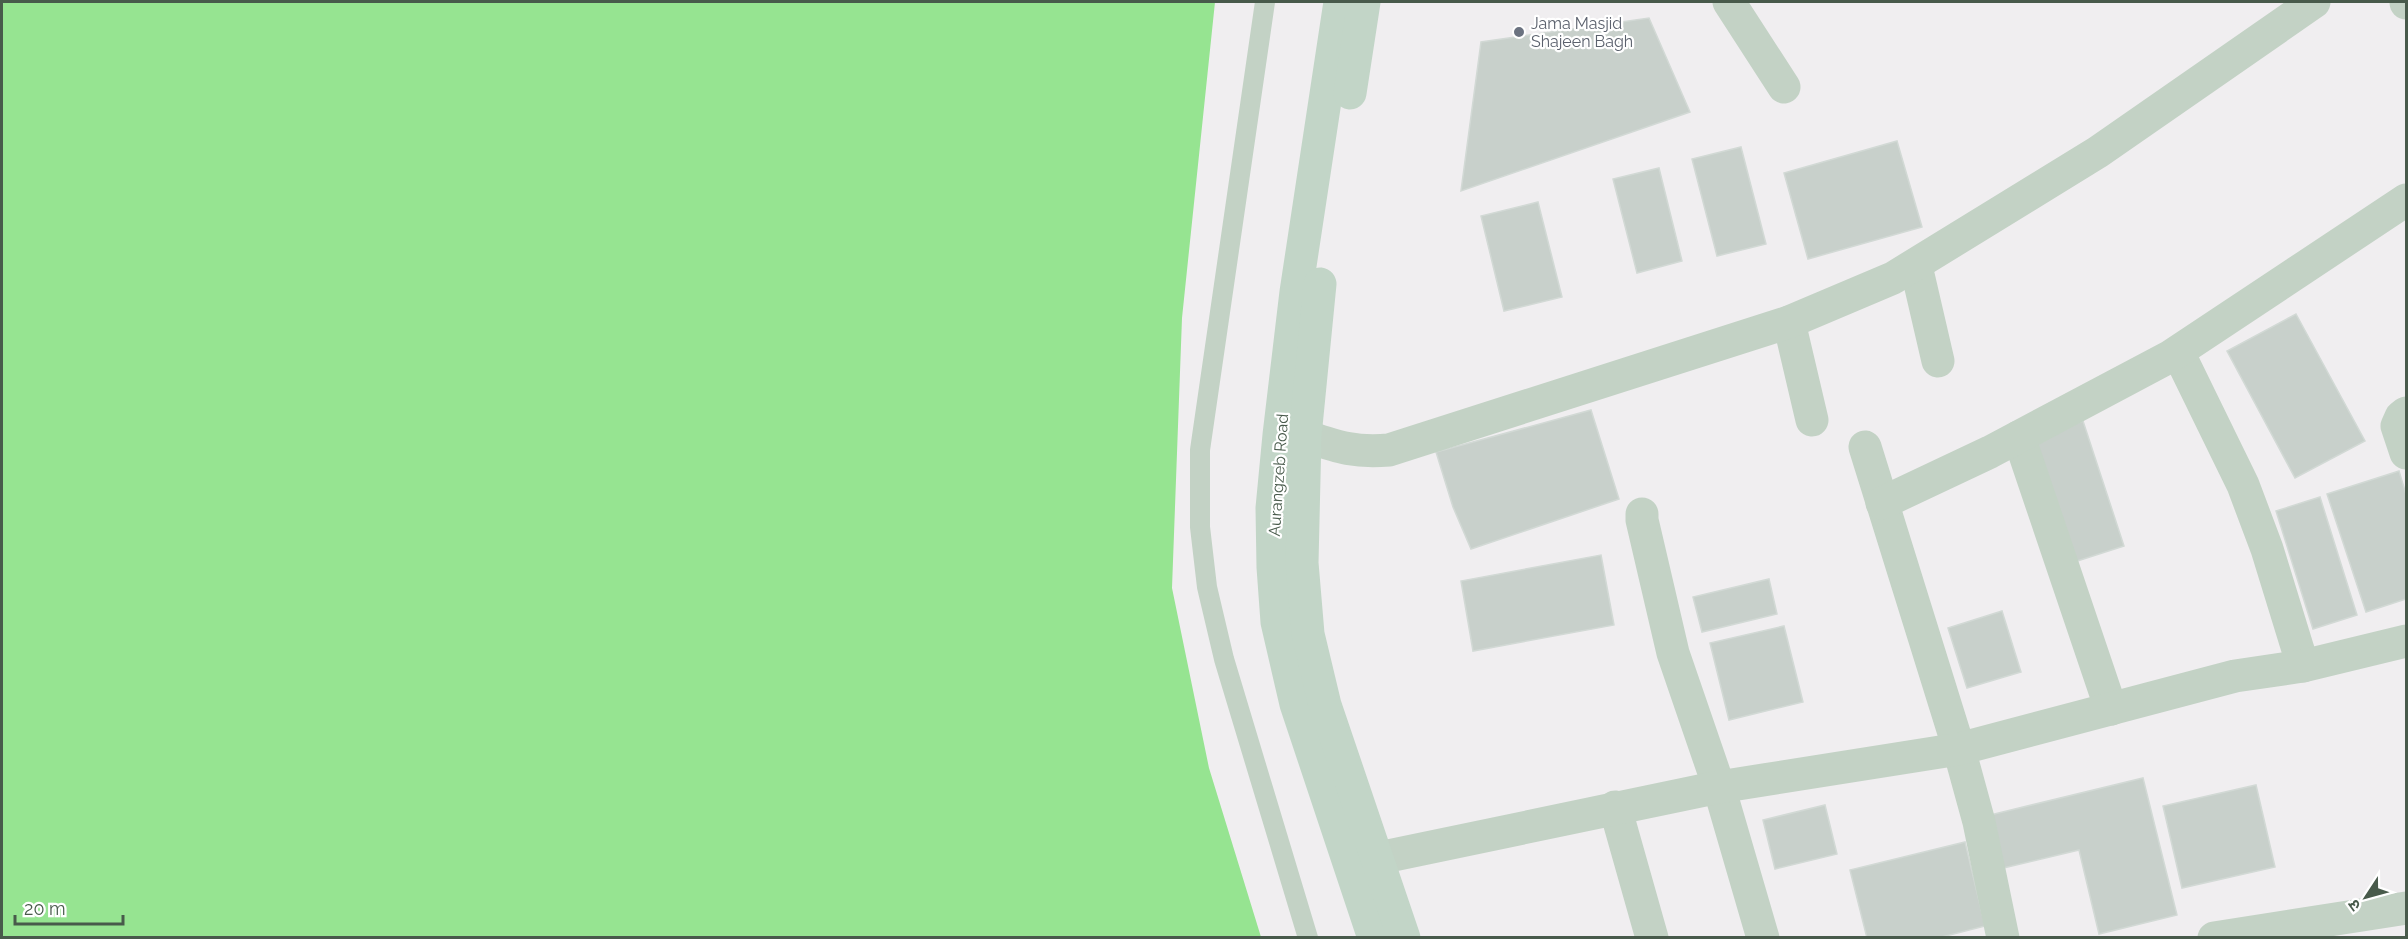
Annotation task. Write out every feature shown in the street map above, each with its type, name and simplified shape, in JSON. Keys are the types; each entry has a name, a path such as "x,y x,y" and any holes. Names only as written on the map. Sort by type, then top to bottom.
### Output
{"main road":[{"name":"Aurangzeb Road","path":"1340,2 1296,292 1272,508 1277,622 1296,704 1363,861 1404,938"},
{"name":"Aurangzeb Road","path":"1364,2 1318,296 1305,436 1302,563 1308,634 1363,861 1374,938"}],"street":[{"path":"1729,2 1784,87"},
{"path":"1305,436 1345,449 1365,452 1389,450 1788,322 1893,278 1916,266 2098,152 2314,2"},
{"path":"1882,503 2019,437 2178,352 2406,200"},
{"path":"1916,266 1938,361"},
{"path":"1788,322 1812,420"},
{"path":"2178,352 2243,485 2267,549 2303,666"},
{"path":"2406,413 2401,417 2397,426 2406,453"},
{"path":"2019,437 2111,709"},
{"path":"1865,447 1959,748 1979,822 2003,938"},
{"path":"1642,513 1673,653 1719,787 1763,938"},
{"path":"1363,861 1719,787 1959,748 2235,676 2303,666 2406,642"},
{"path":"1615,807 1652,938"},
{"path":"2214,938 2406,908"}],"lane":[{"path":"1265,2 1200,450 1200,527 1207,587 1224,659 1308,938"}],"shaded area":[{"path":"2,2 1215,2 1182,318 1172,588 1209,768 1261,937 2,937"}],"building":[{"path":"1649,18 1690,112 1461,191 1481,42"},
{"path":"1897,141 1922,227 1808,259 1784,173"},
{"path":"1741,147 1766,244 1717,256 1692,159"},
{"path":"1659,168 1682,261 1637,273 1613,179"},
{"path":"1538,202 1562,297 1504,311 1481,216"},
{"path":"2296,314 2365,441 2295,478 2227,351"},
{"path":"1591,410 1619,499 1471,549 1453,507 1436,452"},
{"path":"2083,421 2124,546 2071,563 2029,439"},
{"path":"2399,471 2406,494 2406,599 2366,612 2327,494"},
{"path":"2320,497 2357,615 2313,629 2276,511"},
{"path":"1601,555 1614,625 1473,651 1461,581"},
{"path":"1769,579 1777,614 1702,632 1693,597"},
{"path":"2002,611 2021,672 1967,688 1948,628"},
{"path":"1784,626 1803,702 1729,720 1710,643"},
{"path":"2143,778 2177,915 2099,934 2079,850 1999,869 1986,816"},
{"path":"2256,785 2275,867 2182,888 2163,806"},
{"path":"1825,805 1837,854 1775,869 1763,820"},
{"path":"1965,842 1985,926 1938,938 1867,938 1850,870"}],"place":[{"name":"Jama Masjid Shajeen Bagh","path":"1519,32"}]}
